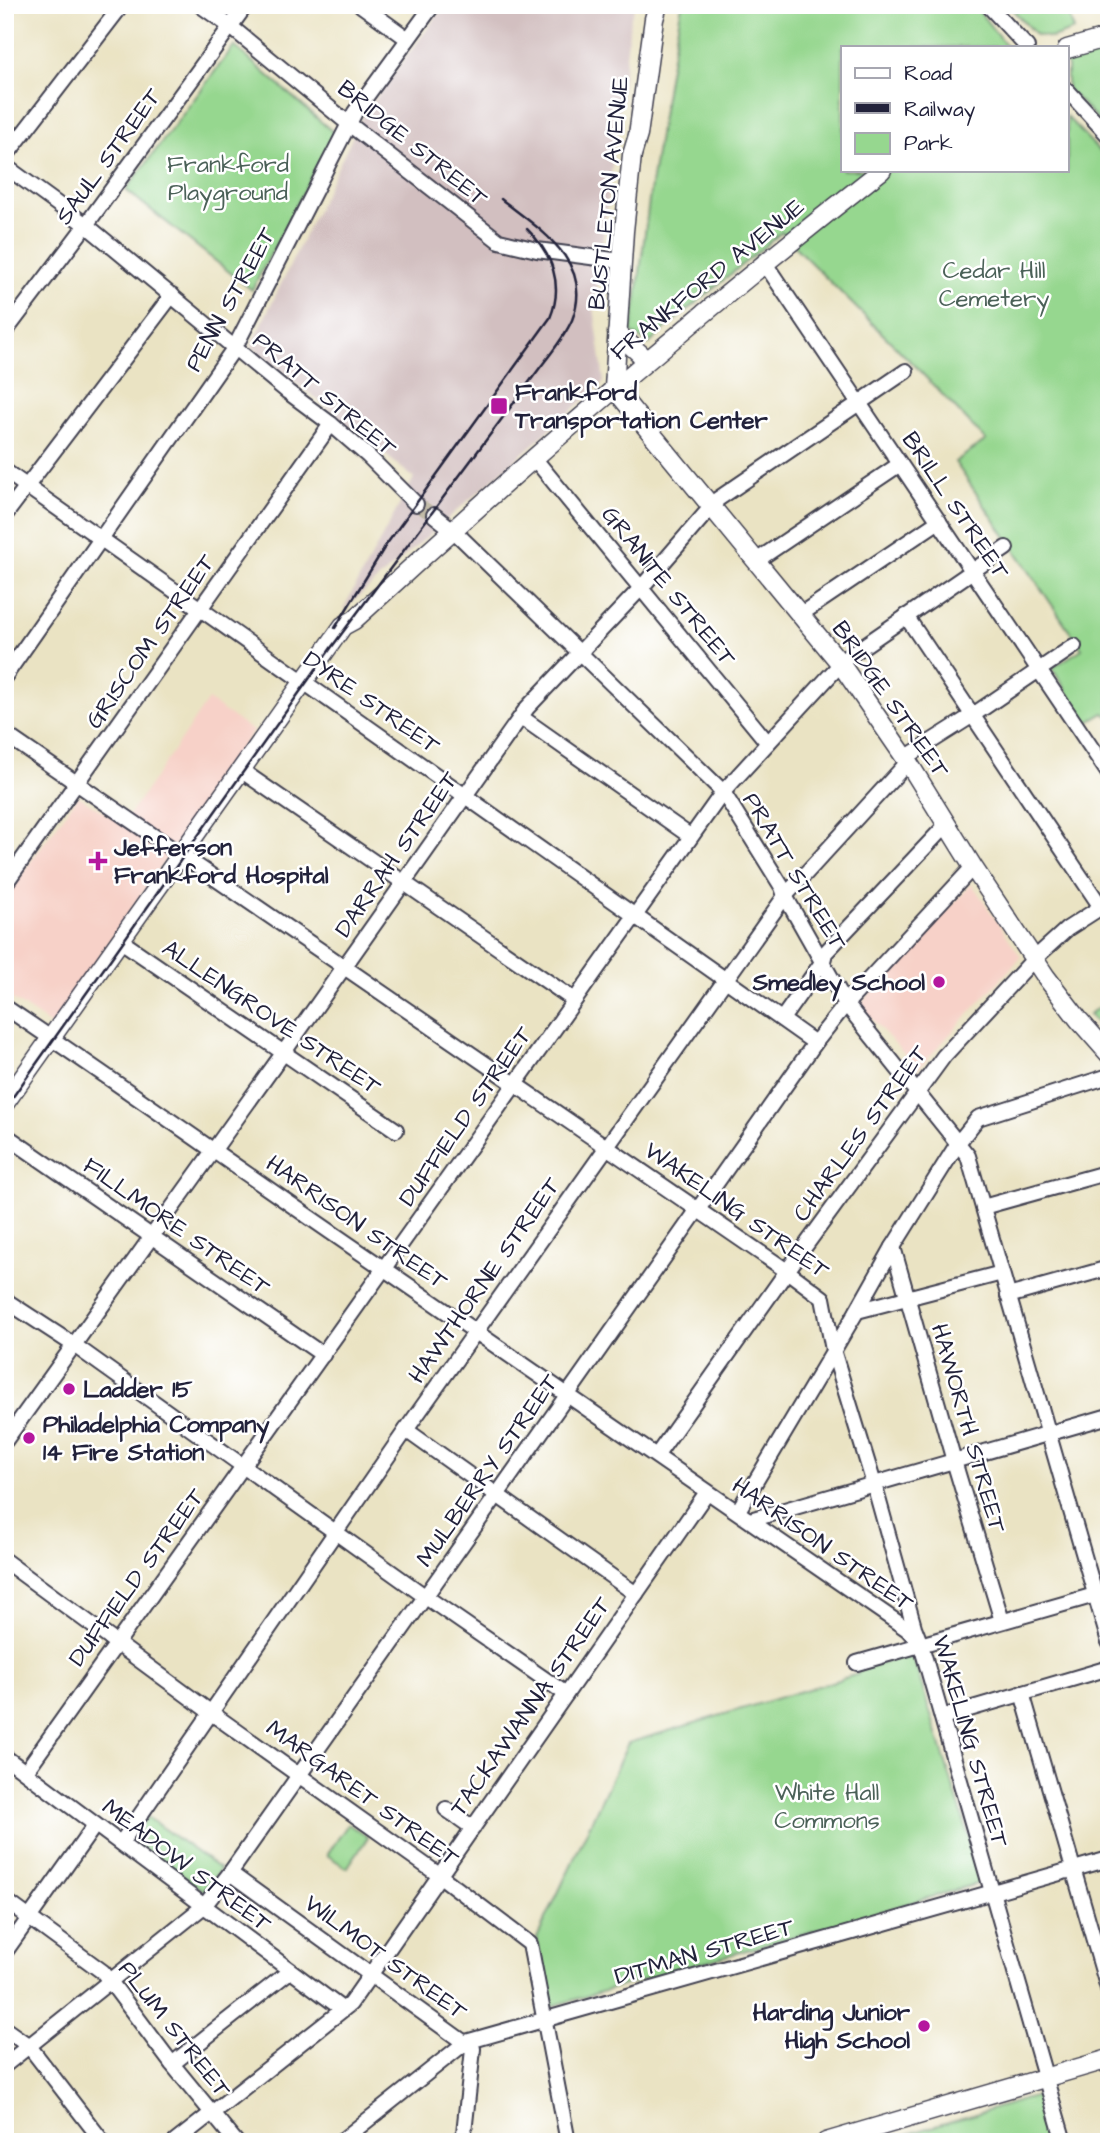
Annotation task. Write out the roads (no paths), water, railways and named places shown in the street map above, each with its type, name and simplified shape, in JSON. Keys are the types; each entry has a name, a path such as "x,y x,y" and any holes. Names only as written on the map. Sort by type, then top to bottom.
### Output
{"main road":[{"name":"BUSTLETON AVENUE","path":"614,388 621,261 632,155 638,135 658,5"},
{"path":"1068,50 1109,37"},
{"name":"FRANKFORD AVENUE","path":"5,1103 343,626 354,620 648,359 764,262 879,172"},
{"path":"617,333 648,359"},
{"name":"BRIDGE STREET","path":"614,388 840,663 1034,959 1079,1020 1109,1054"},
{"path":"826,2142 1109,2059"}],"street":[{"path":"5,157 122,5"},
{"name":"BRIDGE STREET","path":"200,5 499,241 537,250 621,261"},
{"name":"SAUL STREET","path":"5,332 246,5"},
{"path":"361,5 408,39"},
{"name":"PENN STREET","path":"5,676 235,347 355,111 432,5"},
{"path":"988,5 1026,46"},
{"path":"1068,91 1109,136"},
{"name":"PRATT STREET","path":"5,166 86,225 331,424 368,456 415,505"},
{"name":"BRILL STREET","path":"764,262 1109,774"},
{"path":"5,515 172,295"},
{"name":"DARRAH STREET","path":"5,1441 527,708 640,588 711,505 906,371"},
{"name":"GRISCOM STREET","path":"5,884 331,424"},
{"name":"GRANITE STREET","path":"534,458 768,743"},
{"path":"756,561 900,464"},
{"name":"DYRE STREET","path":"5,471 815,1043"},
{"name":"PRATT STREET","path":"434,515 453,530 723,792 782,887 846,1004 968,1156 1048,1433 1102,1593 1109,1642"},
{"path":"801,614 939,521"},
{"name":"DUFFIELD STREET","path":"26,1772 723,792 840,663 1006,548"},
{"path":"906,616 1105,905"},
{"name":"HAWTHORNE STREET","path":"121,1843 475,1331 785,896 906,760 1074,646"},
{"path":"521,717 690,836"},
{"name":"WAKELING STREET","path":"5,734 517,1084 824,1298 833,1350 1064,2142"},
{"path":"242,771 574,1000"},
{"path":"782,1019 825,953 947,824"},
{"name":"MULBERRY STREET","path":"5,2065 204,1906 498,1496 567,1393 815,1043 846,1004 973,867"},
{"name":"CHARLES STREET","path":"657,1455 944,1056 1034,959 1067,929 1105,905"},
{"name":"ALLENGROVE STREET","path":"121,941 396,1130"},
{"name":"HARRISON STREET","path":"5,1007 738,1511 907,1629 921,1645"},
{"path":"738,1511 858,1311 893,1247 958,1143 978,1118 1109,1076"},
{"name":"FILLMORE STREET","path":"5,1135 323,1355"},
{"path":"983,1207 1109,1172"},
{"name":"HAWORTH STREET","path":"893,1247 1002,1621"},
{"path":"1008,1296 1109,1268"},
{"path":"858,1311 1002,1273"},
{"path":"5,1300 74,1345 566,1694"},
{"path":"750,1520 1109,1416"},
{"path":"406,1430 636,1594"},
{"name":"TACKAWANNA STREET","path":"175,2142 350,2004 707,1492"},
{"name":"MARGARET STREET","path":"5,1562 439,1875 530,1944 568,2142"},
{"path":"857,1663 1102,1593"},
{"path":"942,1717 1109,1668"},
{"path":"1022,1693 1109,1992"},
{"name":"MEADOW STREET","path":"5,1757 342,2009"},
{"path":"446,1809 473,1828"},
{"path":"5,1952 95,1825"},
{"name":"DITMAN STREET","path":"340,2142 466,2042 1109,1859"},
{"name":"WILMOT STREET","path":"230,1873 473,2049 463,2142"},
{"name":"PLUM STREET","path":"5,1900 103,1972 172,2064 236,2142"},
{"path":"172,2064 290,1971"},
{"path":"5,2029 29,2046 103,2142"}],"tunnel":[{"path":"416,504 434,515"}],"railway":[{"path":"5,1108 331,648 569,326 577,299 576,281 570,264 546,235 501,199"},
{"path":"335,628 386,545 550,318 556,294 553,270 543,248 527,229"}],"place":[{"name":"Frankford Transportation Center","path":"499,406"},
{"name":"Jefferson Frankford Hospital","path":"98,861"},
{"name":"Smedley School","path":"939,982"},
{"name":"Ladder 15","path":"69,1389"},
{"name":"Philadelphia Company 14 Fire Station","path":"29,1438"},
{"name":"Harding Junior High School","path":"924,2026"}],"park label":[{"name":"Frankford Playground","path":"228,178"},
{"name":"Cedar Hill Cemetery","path":"994,284"},
{"name":"White Hall Commons","path":"827,1806"}]}
